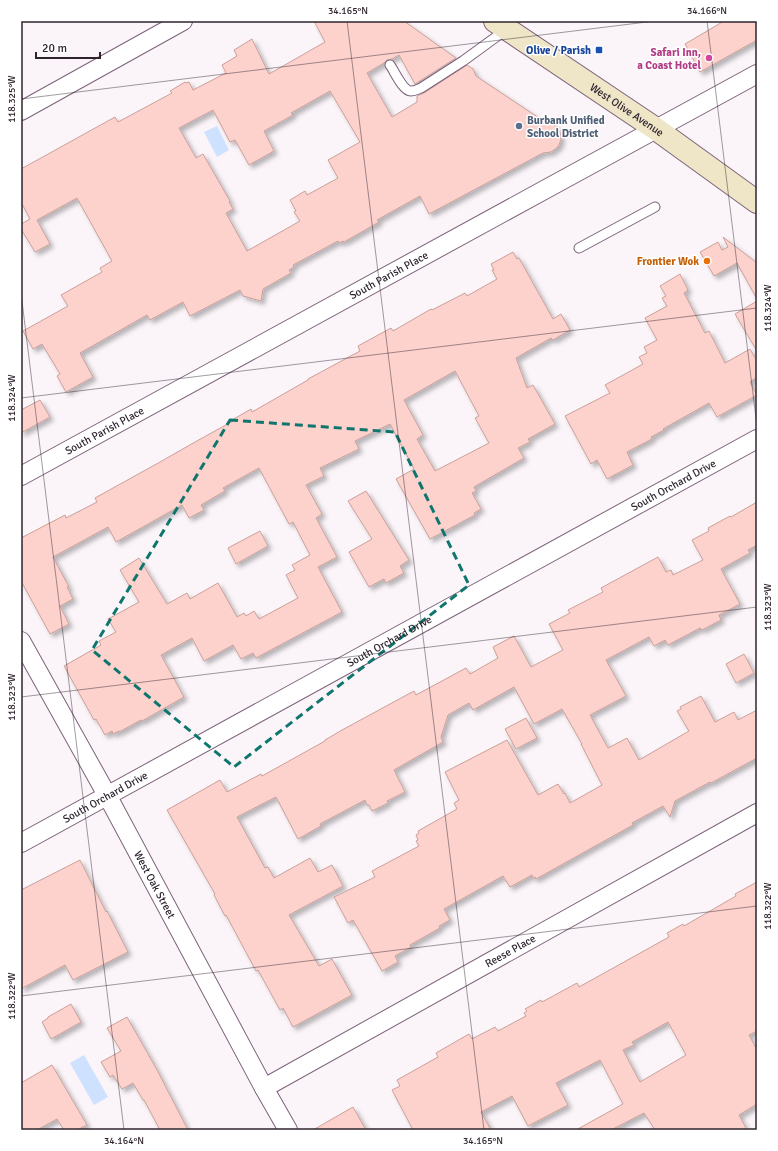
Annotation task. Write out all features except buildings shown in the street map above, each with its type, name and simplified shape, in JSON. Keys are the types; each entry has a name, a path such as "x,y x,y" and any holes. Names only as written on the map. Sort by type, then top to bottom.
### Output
{"main road":[{"name":"West Olive Avenue","path":"501,25 656,129 757,202"}],"street":[{"path":"21,111 183,21"},
{"name":"South Parish Place","path":"21,476 757,74"},
{"name":"South Orchard Drive","path":"21,843 757,439"},
{"name":"West Oak Street","path":"21,641 107,795 288,1130"},
{"name":"Reese Place","path":"264,1088 757,813"}],"lane":[{"path":"390,65 405,88 409,91 414,91 462,61 501,25"},
{"path":"579,248 655,207"}],"highlighted area":[{"path":"230,420 395,432 469,585 234,767 92,650"}],"water":[{"path":"217,126 229,150 217,157 204,132"},
{"path":"84,1055 108,1097 94,1105 70,1063"}],"place":[{"name":"Olive / Parish","path":"599,50"},
{"name":"Safari Inn, a Coast Hotel","path":"709,58"},
{"name":"Burbank Unified School District","path":"519,126"},
{"name":"Frontier Wok","path":"707,261"}]}
